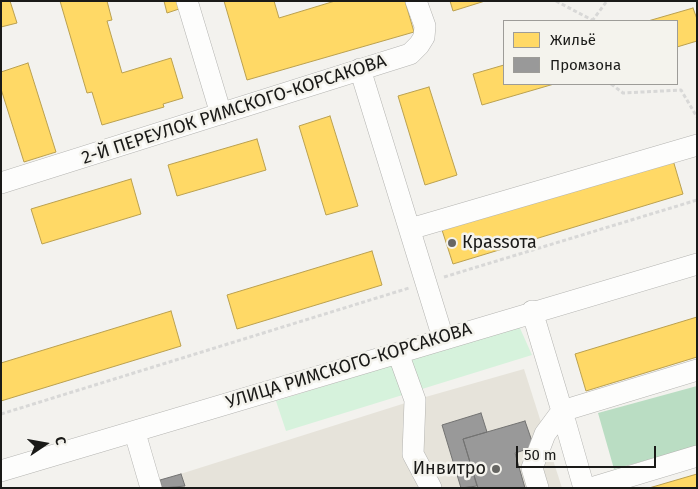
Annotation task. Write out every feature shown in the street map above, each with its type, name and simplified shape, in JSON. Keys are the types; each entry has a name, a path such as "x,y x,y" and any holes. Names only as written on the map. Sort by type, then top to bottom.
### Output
{"street":[{"path":"187,1 221,114"},
{"name":"2-Й ПЕРЕУЛОК РИМСКОГО-КОРСАКОВА","path":"1,183 410,54 424,37 425,26 416,1"},
{"path":"360,70 443,338"},
{"path":"410,229 697,144"},
{"name":"УЛИЦА РИМСКОГО-КОРСАКОВА","path":"1,470 135,432 229,401 398,353 532,311 697,264"},
{"path":"532,311 584,488"},
{"path":"398,353 415,400 413,454 431,488"},
{"path":"538,488 532,468 545,434 562,411 697,370"},
{"path":"135,432 151,488"},
{"path":"590,488 697,456"}],"path":[{"path":"556,1 592,20 607,1"},
{"path":"612,85 623,93 681,90 697,117"},
{"path":"1,414 697,200"}],"shaded area":[{"path":"524,369 562,488 136,488 415,400"}],"green space":[{"path":"519,326 532,355 286,431 276,401"},
{"path":"697,386 697,447 614,469 598,413"}],"building: Жильё":[{"path":"1,1 10,1 17,23 1,27"},
{"path":"60,1 107,1 112,20 107,21 122,73 171,58 183,98 163,104 164,107 102,125 92,92 87,93"},
{"path":"164,1 180,1 182,8 167,13"},
{"path":"224,1 274,1 279,18 335,1 405,1 414,32 247,80"},
{"path":"450,1 485,1 453,11"},
{"path":"693,8 697,19 697,41 678,47 678,20 651,20"},
{"path":"28,63 56,152 24,162 1,89 1,72"},
{"path":"503,65 503,85 551,85 482,105 473,74"},
{"path":"429,87 457,175 425,185 398,96"},
{"path":"330,116 358,206 326,215 299,126"},
{"path":"257,139 266,170 177,196 168,165"},
{"path":"673,160 683,194 453,264 442,230"},
{"path":"131,179 141,214 42,244 31,209"},
{"path":"372,251 382,285 237,329 227,295"},
{"path":"171,311 181,346 1,401 1,363"},
{"path":"697,317 697,357 586,391 575,354"},
{"path":"697,474 697,488 649,488"}],"building: Промзона":[{"path":"481,413 487,432 463,439 477,486 461,488 442,425"},
{"name":"Инвитро","path":"525,421 534,447 515,453 525,488 478,488 463,439"},
{"path":"181,474 185,486 162,488 160,480"}],"place":[{"name":"Краssота","path":"452,243"},
{"name":"Инвитро","path":"496,469"}]}
